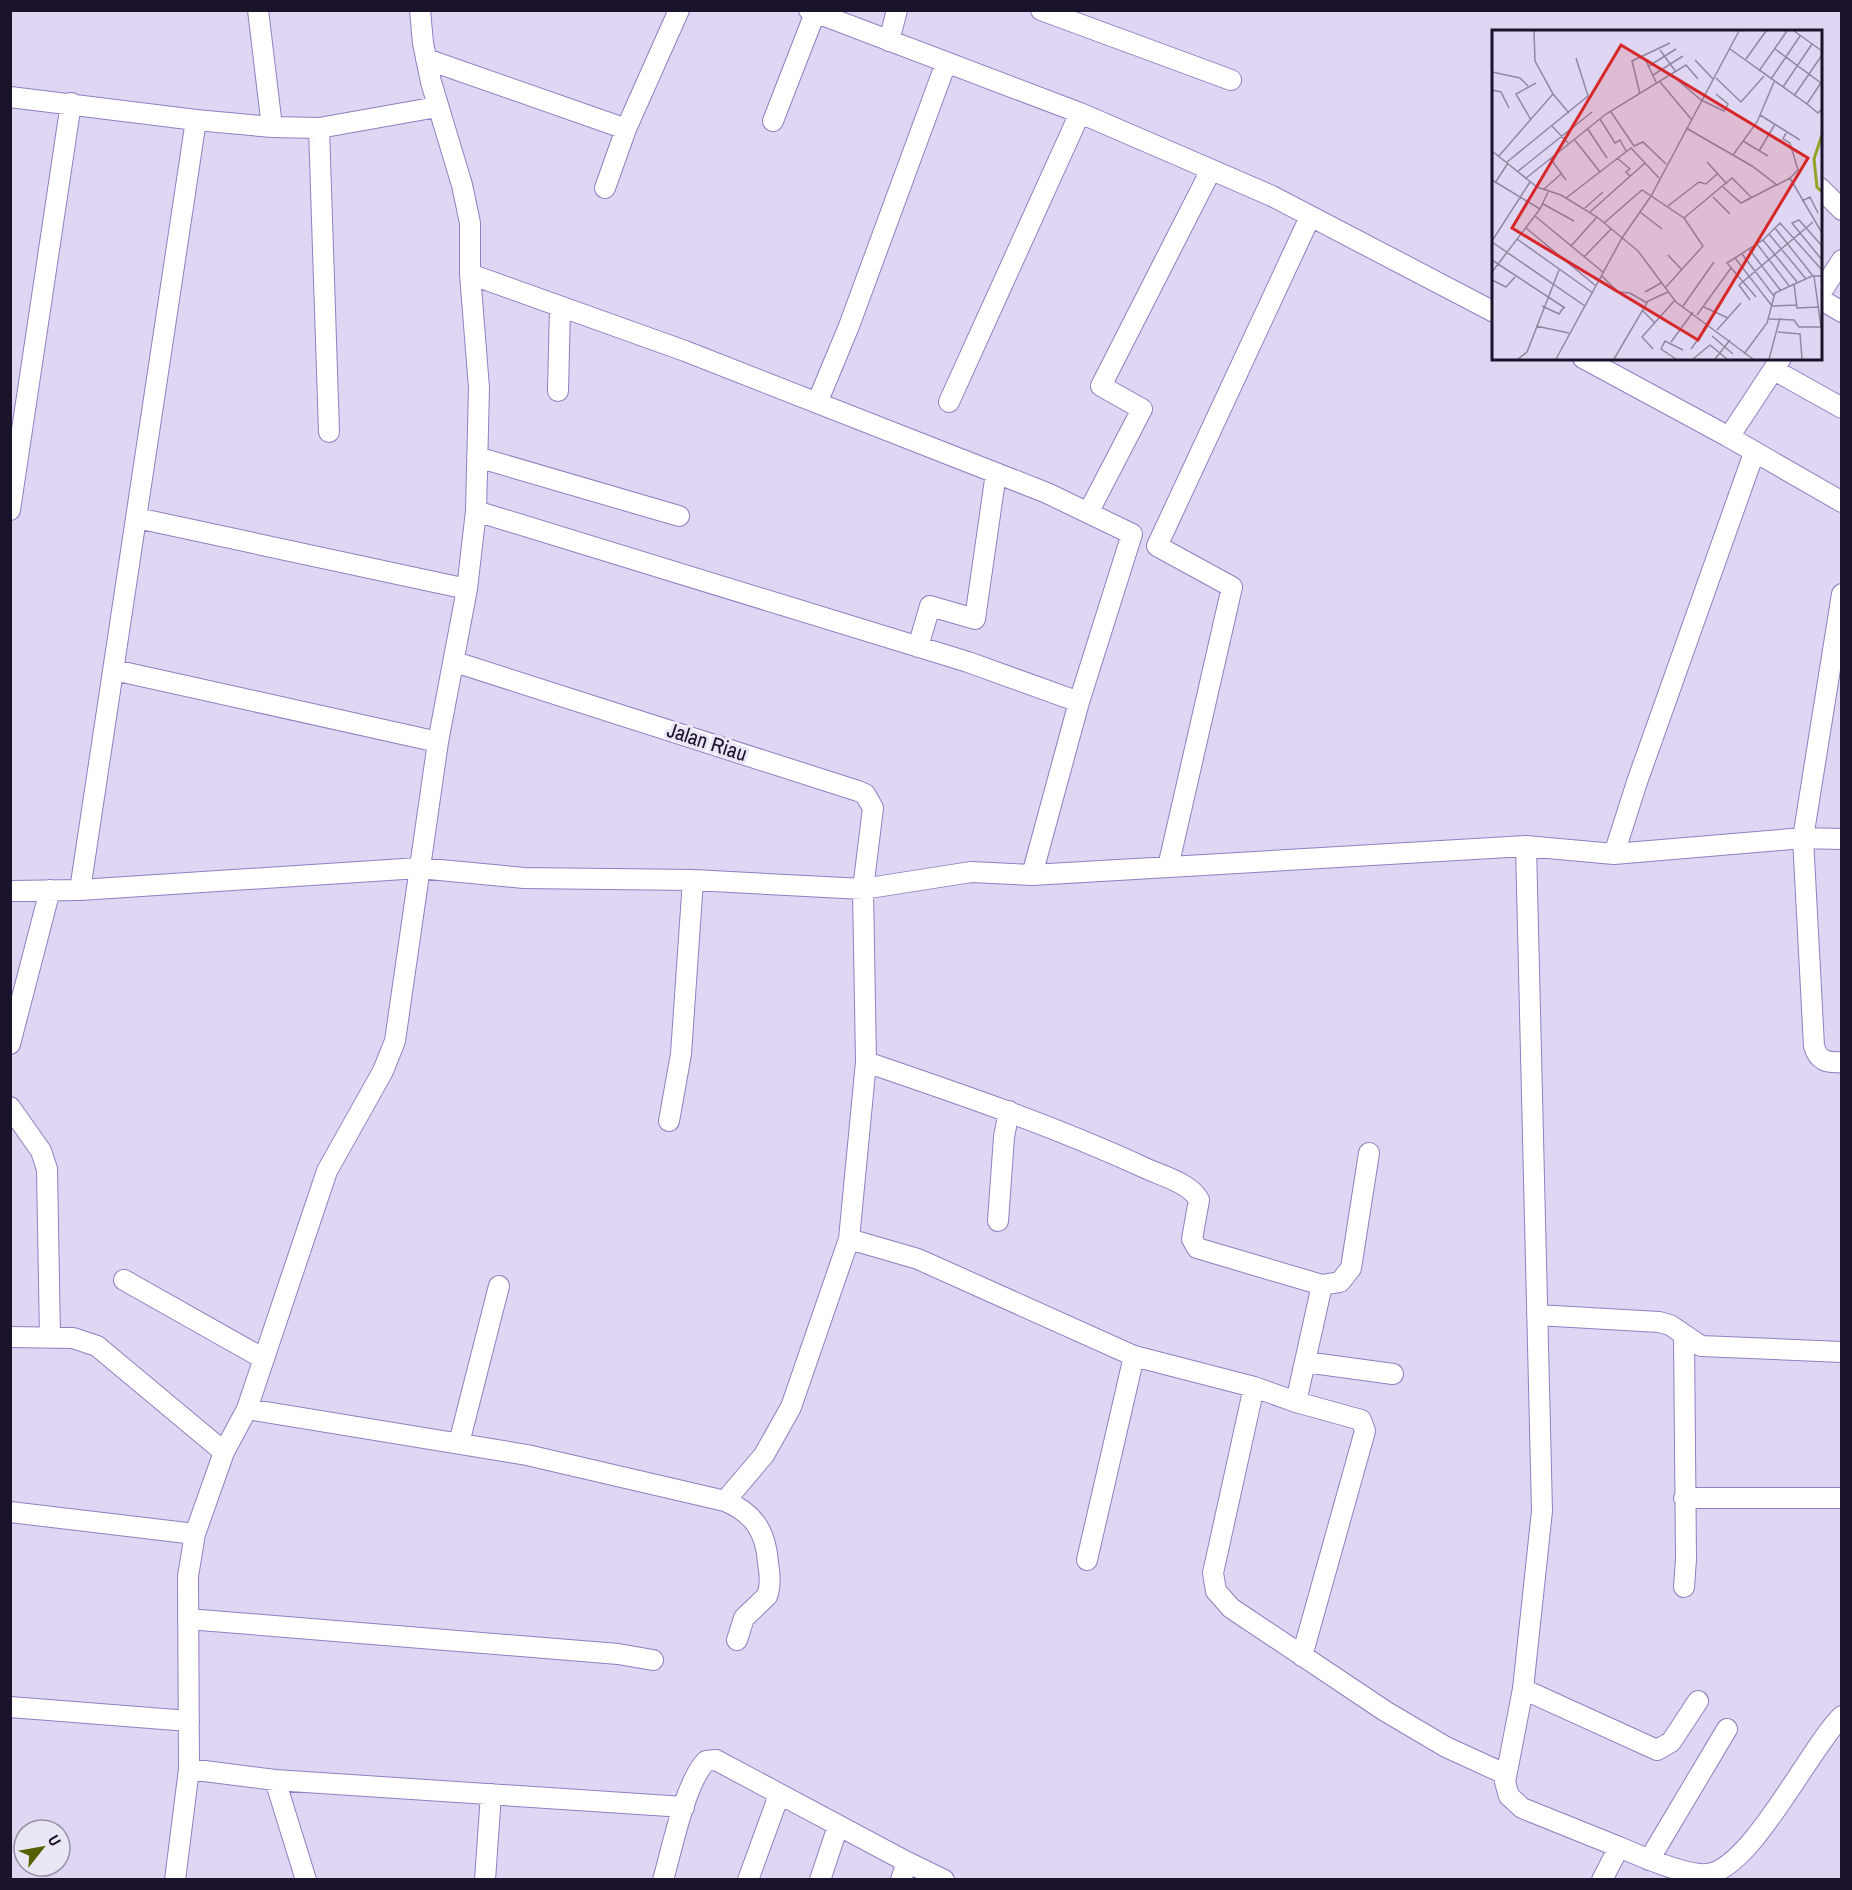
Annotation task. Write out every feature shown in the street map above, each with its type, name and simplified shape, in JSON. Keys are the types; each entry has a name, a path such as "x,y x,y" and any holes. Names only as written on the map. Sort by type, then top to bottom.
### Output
{"street":[{"path":"258,10 272,127"},
{"path":"175,1880 189,1769 189,1556 224,1452 247,1409 327,1172 382,1071 395,1041 438,742 467,590 476,511 479,388 470,274 470,223 437,107 426,59 420,10"},
{"path":"605,188 627,129 679,10"},
{"path":"889,41 897,10"},
{"path":"1041,10 1231,80"},
{"path":"773,121 812,12 1080,113 1272,196 1492,311"},
{"path":"426,59 627,129"},
{"path":"817,403 849,326 946,63"},
{"path":"10,97 272,127 319,128 437,107"},
{"path":"10,510 71,103"},
{"path":"949,402 1080,113"},
{"path":"80,890 196,120"},
{"path":"319,128 329,432"},
{"path":"1088,513 1142,409 1101,386 1211,170"},
{"path":"1822,189 1842,210"},
{"path":"1157,546 1310,217"},
{"path":"1822,292 1842,260"},
{"path":"470,274 685,351 1047,493 1157,546 1232,587 1168,867"},
{"path":"1822,300 1842,312"},
{"path":"558,391 560,308"},
{"path":"1586,360 1729,437 1842,502"},
{"path":"1729,437 1778,364 1842,408"},
{"path":"1614,854 1637,782 1754,453"},
{"path":"477,457 680,516"},
{"path":"918,647 930,606 975,618 996,474"},
{"path":"476,511 918,647 1079,702"},
{"path":"137,518 467,590"},
{"path":"1032,875 1079,702 1132,534"},
{"path":"1841,605 1803,838 1814,1046 1816,1054 1822,1060 1842,1062"},
{"name":"Jalan Riau","path":"455,662 865,794 873,808 863,889 866,1062 849,1239 791,1407 764,1455 725,1501"},
{"path":"114,670 438,742"},
{"path":"10,891 80,890 419,868 536,878 693,880 863,889 971,872 1032,875 1526,846 1614,854 1803,838 1842,839"},
{"path":"1526,846 1537,1315 1543,1438 1542,1511 1523,1689 1505,1774 1509,1796 1522,1809 1649,1860 1702,1874 1719,1870 1764,1828 1842,1716"},
{"path":"669,1121 681,1054 693,880"},
{"path":"10,1044 50,890"},
{"path":"866,1062 1010,1111 1093,1144 1193,1191 1199,1200 1192,1239 1197,1248 1322,1285 1335,1284 1344,1280 1351,1268 1369,1153"},
{"path":"10,1107 41,1151 47,1169 50,1338"},
{"path":"998,1221 1004,1137 1010,1111"},
{"path":"849,1239 918,1259 1134,1356 1354,1416 1363,1423 1365,1431 1302,1656"},
{"path":"124,1280 264,1359"},
{"path":"1296,1402 1322,1285"},
{"path":"459,1443 499,1286"},
{"path":"1537,1315 1659,1322 1670,1325 1701,1346 1842,1352"},
{"path":"1684,1335 1686,1559 1684,1587"},
{"path":"10,1337 73,1338 97,1346 224,1452"},
{"path":"1087,1560 1134,1356"},
{"path":"1305,1362 1393,1374"},
{"path":"1254,1387 1213,1573 1213,1582 1225,1604 1385,1711 1446,1747 1505,1774"},
{"path":"247,1409 527,1455 725,1501 746,1512 762,1530 770,1573 767,1596 744,1618 737,1640"},
{"path":"1684,1498 1842,1498"},
{"path":"10,1512 195,1534"},
{"path":"188,1619 618,1654 653,1660"},
{"path":"1523,1689 1658,1750 1671,1742 1698,1701"},
{"path":"10,1707 189,1721"},
{"path":"1649,1860 1727,1729"},
{"path":"663,1880 684,1807 699,1767 706,1761 716,1760 838,1826 904,1871 944,1880"},
{"path":"189,1769 275,1780 684,1807"},
{"path":"275,1780 306,1880"},
{"path":"485,1880 491,1794"},
{"path":"748,1880 779,1795"},
{"path":"820,1880 838,1826"},
{"path":"1602,1880 1619,1847"}]}
